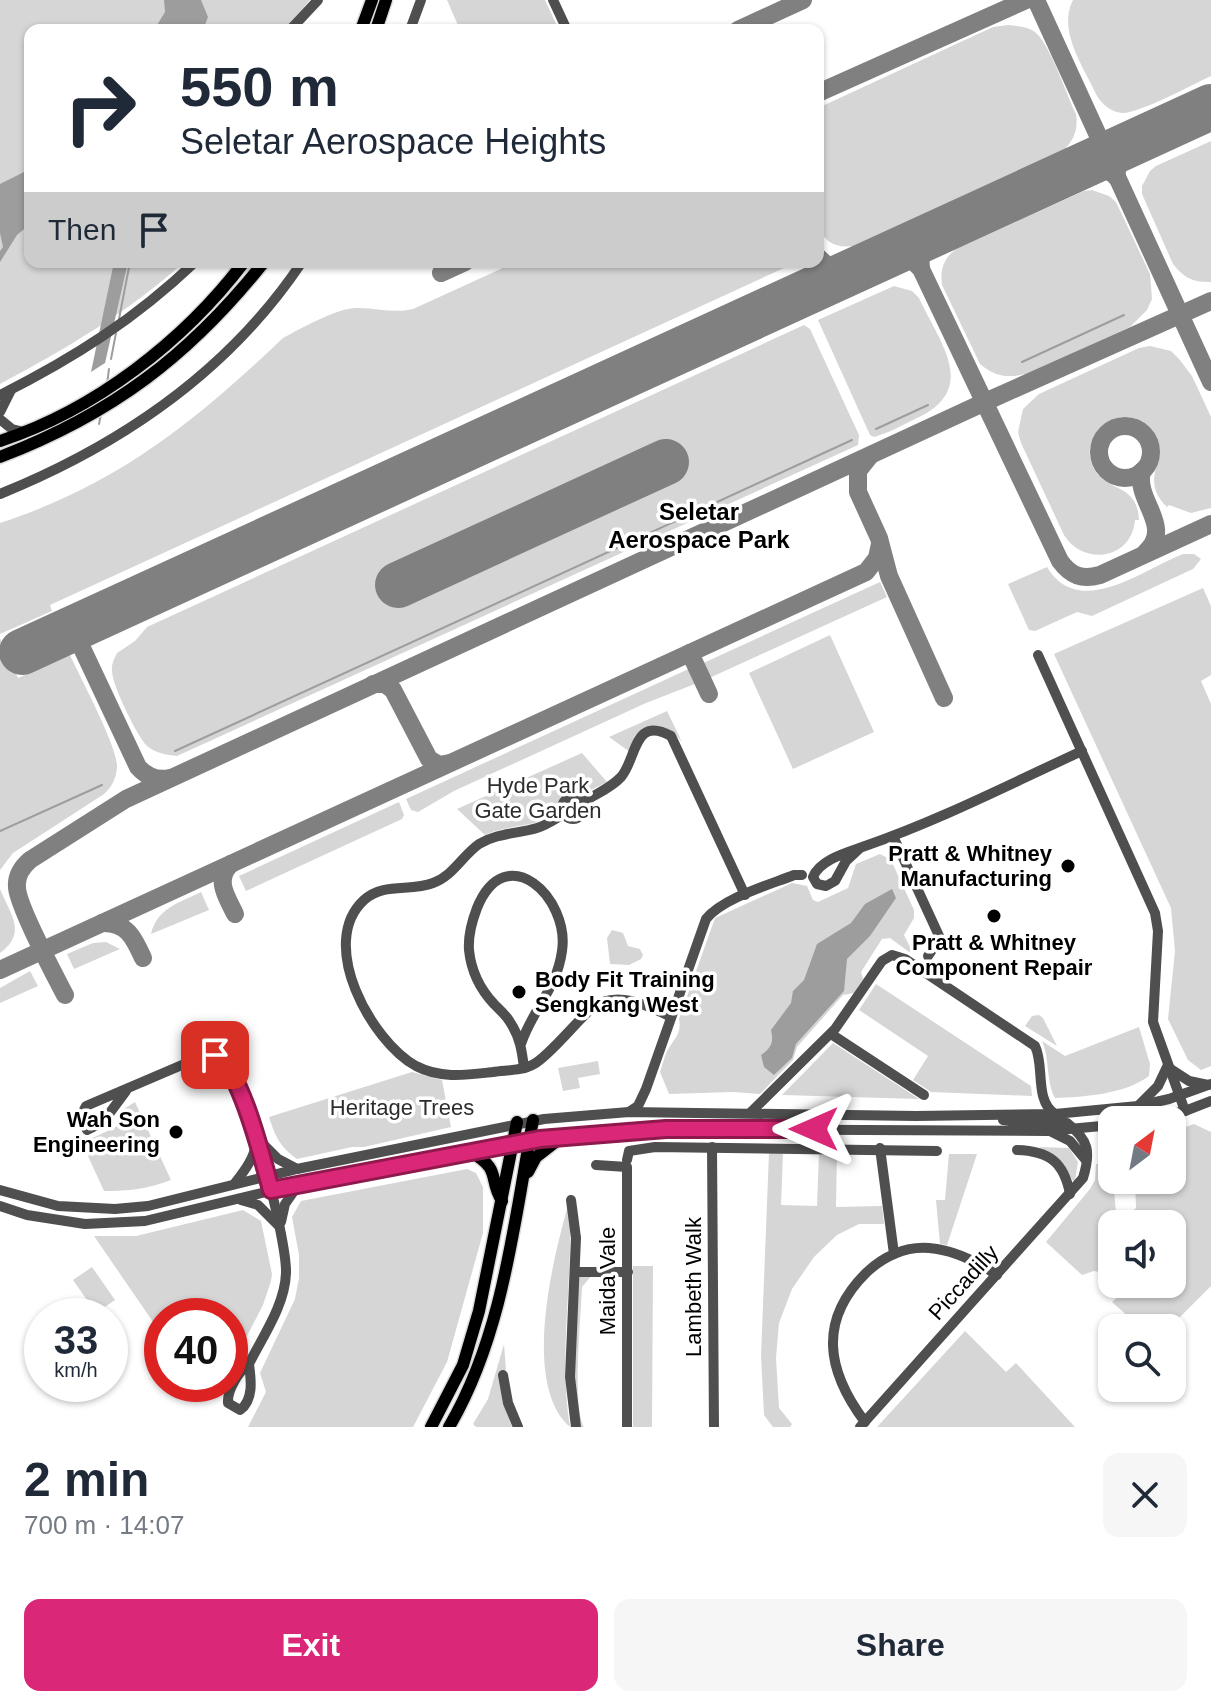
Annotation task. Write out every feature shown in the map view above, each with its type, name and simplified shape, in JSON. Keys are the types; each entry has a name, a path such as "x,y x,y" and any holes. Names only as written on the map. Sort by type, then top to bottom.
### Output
{"main road":[{"path":"363,24 372,0"},
{"path":"378,24 386,0"},
{"path":"0,439 24,432 88,400 124,377 173,338 239,268"},
{"path":"0,457 80,422 148,379 222,311 259,268"},
{"path":"449,1427 459,1411 483,1351 495,1312 509,1257 533,1120"},
{"path":"431,1427 463,1365 479,1311 517,1122"},
{"path":"523,1181 536,1157 563,1136"},
{"path":"471,1152 495,1175 497,1193 502,1201"}],"street":[{"path":"296,24 318,0"},
{"path":"412,24 421,0"},
{"path":"553,0 564,24"},
{"path":"0,395 88,348 134,315 188,268"},
{"path":"0,494 82,456 133,427 174,398 236,343 297,268"},
{"path":"0,439 3,427 0,416 11,390"},
{"path":"0,416 12,429 24,432"},
{"path":"1038,655 1155,913 1158,931 1153,1022 1183,1106"},
{"path":"671,1017 639,1003 612,1000 591,1009 539,1061 524,1068 446,1076 417,1067 384,1038 362,1004 350,976 345,936 354,912 372,894 390,888 432,884 447,875 482,842 499,835 537,828 564,814 563,804 568,799 574,797 582,803 621,777 628,767 636,742 643,734 657,731 671,736 745,895"},
{"path":"860,848 846,861 835,881 826,886 817,884 813,877 820,866 860,848 893,836 1082,751"},
{"path":"893,836 940,938 928,956"},
{"path":"629,1112 638,1106 646,1089 704,922 712,911 794,875 802,875"},
{"path":"521,1044 527,1026 553,986 563,942 558,916 547,895 530,880 511,876 491,884 483,895 472,924 470,957 477,980 488,998 512,1025 521,1044 524,1068"},
{"path":"749,1113 831,1034 885,957 896,955 925,971 1035,1046 1043,1095 1048,1109 1055,1114"},
{"path":"512,1025 520,1029 527,1026"},
{"path":"831,1034 924,1095"},
{"path":"126,1091 103,1122 87,1130 81,1120 83,1109 117,1092 126,1091 203,1056 215,1055 226,1066 258,1138 280,1228 286,1274 278,1306 249,1364"},
{"path":"1167,1067 1189,1081 1209,1085"},
{"path":"1138,1106 1158,1086 1167,1067"},
{"path":"1138,1106 1209,1085"},
{"path":"646,1089 648,1100 662,1113"},
{"path":"1186,1111 1211,1101"},
{"path":"0,1190 58,1206 115,1209 148,1206 297,1169 517,1122 629,1112 985,1116 1098,1110"},
{"path":"985,1116 1023,1123 1062,1122 1085,1141 1085,1159"},
{"path":"0,1206 53,1220 85,1224 145,1221 299,1184 563,1136 695,1129 1048,1131 1098,1126"},
{"path":"1048,1131 1070,1141 1085,1159"},
{"path":"258,1138 278,1159 297,1169"},
{"path":"234,1184 255,1153 258,1138"},
{"name":"Lambeth Walk","path":"712,1147 714,1427"},
{"path":"880,1148 894,1254"},
{"path":"627,1160 632,1149 880,1148 937,1151"},
{"path":"1017,1150 1038,1151 1056,1163 1066,1175 1070,1194"},
{"name":"Piccadilly","path":"862,1424 1070,1194 1083,1178 1085,1159"},
{"name":"Maida Vale","path":"596,1165 627,1167 627,1427"},
{"path":"280,1228 285,1204 299,1184"},
{"path":"235,1199 258,1205 280,1228"},
{"path":"571,1200 576,1238 570,1377 576,1427"},
{"path":"862,1424 848,1400 836,1367 833,1347 835,1322 842,1301 857,1282 877,1262 894,1254 927,1248 954,1252 978,1262 997,1275"},
{"path":"575,1272 628,1272"},
{"path":"503,1375 508,1403 518,1427"}],"green space":[{"path":"0,0 310,0 289,24 24,24 24,268 177,268 96,329 0,384"},
{"path":"447,0 545,0 556,24 457,24"},
{"path":"1073,0 1211,0 1211,76 1140,109 1122,113 1111,110 1097,96 1074,49 1068,24"},
{"path":"993,27 1024,27 1034,32 1048,49 1076,114 1075,133 1065,149 853,246 828,241 824,237 824,105"},
{"path":"1211,141 1211,282 1205,282 1190,279 1173,264 1142,194 1142,186 1156,166"},
{"path":"1092,190 1116,202 1150,274 1152,299 1147,310 1130,327 1030,373 1010,376 992,372 980,364 942,285 945,261 956,249"},
{"path":"503,268 784,268 50,605 52,611 0,634 0,523 42,508 118,470 219,397 283,338 309,324 347,309 413,309"},
{"path":"894,286 912,291 919,298 945,349 951,380 946,394 935,407 900,427 874,437 870,435 818,320"},
{"path":"804,325 810,329 859,435 858,445 177,756 150,748 137,732 116,687 112,666 117,653 135,641 147,627"},
{"path":"1150,346 1171,351 1179,359 1192,376 1211,417 1211,508 1191,513 1169,505 1167,507 1154,486 1159,448 1157,438 1139,420 1116,418 1097,432 1091,442 1090,454 1099,475 1133,499 1139,520 1135,520 1132,533 1116,550 1094,555 1083,552 1064,535 1021,443 1018,432 1023,409 1039,394 1139,348"},
{"path":"1183,554 1194,554 1201,559 1193,569 1092,616 1077,612 1035,631 1029,630 1008,584 1047,567 1060,582 1076,590 1093,590 1130,579"},
{"path":"880,582 887,597 705,680 699,665"},
{"path":"1203,588 1211,606 1211,675 1201,681 1211,704 1211,1066 1201,1070 1188,1060 1168,1019 1175,951 1171,908 1054,654"},
{"path":"830,635 874,732 793,769 749,673"},
{"path":"0,638 18,678 70,655 105,728 117,766 114,782 104,794 13,853 0,870"},
{"path":"693,667 700,682 646,703 454,791 418,812 411,810 406,799"},
{"path":"667,711 682,742 666,729 648,728 635,736 630,752 609,737"},
{"name":"Hyde Park Gate Garden","path":"582,753 607,782 583,794 565,794 557,811 544,820 485,835 457,809"},
{"path":"399,802 404,815 402,819 246,891 239,876"},
{"path":"880,854 891,860 914,910 914,918 904,935 912,951 890,938 882,939 861,972 863,979 854,993 843,995 797,1047 793,1060 760,1094 669,1094 660,1072 667,1051 678,1033 679,1019 715,918 792,883 807,886 813,900 818,902 848,888 856,864"},
{"path":"0,889 12,915 15,931 8,946 0,953"},
{"path":"201,892 209,910 151,934 164,912"},
{"path":"612,930 623,933 628,946 640,949 641,959 629,965 610,964 607,938"},
{"path":"106,942 120,949 74,969 67,954 93,943"},
{"path":"30,971 38,986 0,1003 0,988"},
{"path":"876,984 1031,1086 1032,1096 931,1092 913,1080 928,1056 859,1010"},
{"path":"1039,1015 1057,1046 1025,1026 1032,1016"},
{"path":"1139,1027 1150,1064 1149,1076 1117,1091 1055,1098 1042,1041 1065,1056"},
{"path":"833,1043 919,1099 782,1095"},
{"path":"598,1061 600,1074 578,1078 580,1088 563,1091 558,1068"},
{"name":"Heritage Trees","path":"412,1072 442,1080 451,1127 297,1159 282,1145 269,1117"},
{"path":"135,1102 171,1180 138,1189 104,1191 82,1143 116,1127 122,1110"},
{"path":"1194,1124 1211,1132 1211,1286 1183,1314 1125,1314 1112,1302 1117,1298 1186,1298 1186,1210 1134,1210 1136,1194 1186,1194 1186,1127"},
{"path":"1039,1147 1069,1148 1078,1162 1075,1180 1062,1162"},
{"path":"769,1153 783,1153 781,1205 817,1206 819,1153 837,1153 836,1207 882,1206 884,1224 859,1224 837,1235 814,1257 792,1289 779,1323 776,1358 779,1408 792,1424 790,1427 773,1427 764,1415 761,1356"},
{"path":"949,1154 977,1154 947,1245 940,1244 936,1200 945,1200"},
{"path":"1098,1164 1098,1194 1114,1194 1116,1210 1098,1210 1098,1272 1082,1275 1046,1242 1095,1180"},
{"path":"467,1169 476,1173 483,1187 483,1233 447,1362 413,1427 248,1427 266,1392 260,1373 295,1299 299,1255 292,1217 301,1201"},
{"path":"567,1209 570,1209 570,1236 565,1373 570,1427 555,1408 547,1383 544,1354 549,1291"},
{"path":"243,1210 261,1221 272,1274 263,1305 248,1334 248,1298 144,1298 144,1309 94,1236 136,1236"},
{"path":"633,1266 653,1266 652,1427 633,1427"},
{"path":"92,1267 114,1298 86,1298 73,1280"},
{"path":"578,1275 592,1275 582,1287 579,1338 578,1400 584,1427 580,1427 574,1373"},
{"path":"965,1331 1006,1372 1016,1363 1075,1427 877,1427"},
{"path":"504,1344 506,1370 500,1371 503,1402 512,1427 476,1427 473,1424 488,1399"}],"shaded area":[{"path":"164,0 201,0 208,17 205,24 158,24 165,12"},
{"path":"24,172 24,229 0,262 3,247 0,184"},
{"path":"113,268 127,268 105,363 91,372"},
{"path":"892,889 896,898 870,936 847,959 844,991 796,1044 792,1058 774,1075 764,1067 761,1055 771,1045 771,1030 791,1003 793,991 804,980 817,944 851,923 865,904"}],"waterway":[{"path":"119,319 129,268"},
{"path":"1022,362 1124,315"},
{"path":"111,359 116,333"},
{"path":"107,384 109,369"},
{"path":"876,429 928,405"},
{"path":"99,424 101,414"},
{"path":"175,751 852,440"},
{"path":"0,831 102,785"}],"taxiway":[{"path":"751,24 803,0"},
{"path":"824,90 1026,0"},
{"path":"1036,0 1211,382"},
{"path":"1116,177 1119,159 1130,144"},
{"path":"1082,166 1101,166 1116,176"},
{"path":"921,269 920,252 931,236"},
{"path":"890,254 908,256 921,269 1060,561 1068,570 1082,577 1100,575 1211,524"},
{"path":"824,263 832,270 851,272"},
{"path":"441,273 452,268"},
{"path":"809,291 818,276 818,268"},
{"path":"65,995 23,908 17,887 19,875 30,860 126,799 985,402 1211,301"},
{"path":"1125,426 1143,434 1151,452 1143,470 1125,478 1107,470 1099,452 1107,434 1125,426"},
{"path":"870,456 858,471 858,492 879,538 889,576 944,698"},
{"path":"1142,471 1143,493 1156,533 1145,553"},
{"path":"0,970 866,572 877,558 880,544"},
{"path":"73,629 138,767 152,777 170,778"},
{"path":"690,653 709,694"},
{"path":"373,684 385,684 393,690 429,759 439,765 450,763"},
{"path":"231,864 223,876 223,882 235,914"},
{"path":"102,923 124,928 143,958"}],"runway":[{"path":"22,652 1211,107"},
{"path":"398,585 666,462"}],"place":[{"name":"Pratt & Whitney Manufacturing","path":"1068,866"},
{"name":"Pratt & Whitney Component Repair","path":"994,916"},
{"name":"Body Fit Training Sengkang West","path":"519,992"},
{"name":"Wah Son Engineering","path":"176,1132"}],"district":[{"name":"Seletar Aerospace Park","path":"699,526"}],"route":[{"path":"215,1055 225,1063 246,1109 258,1138 271,1190 540,1139 666,1129 814,1129"}]}
